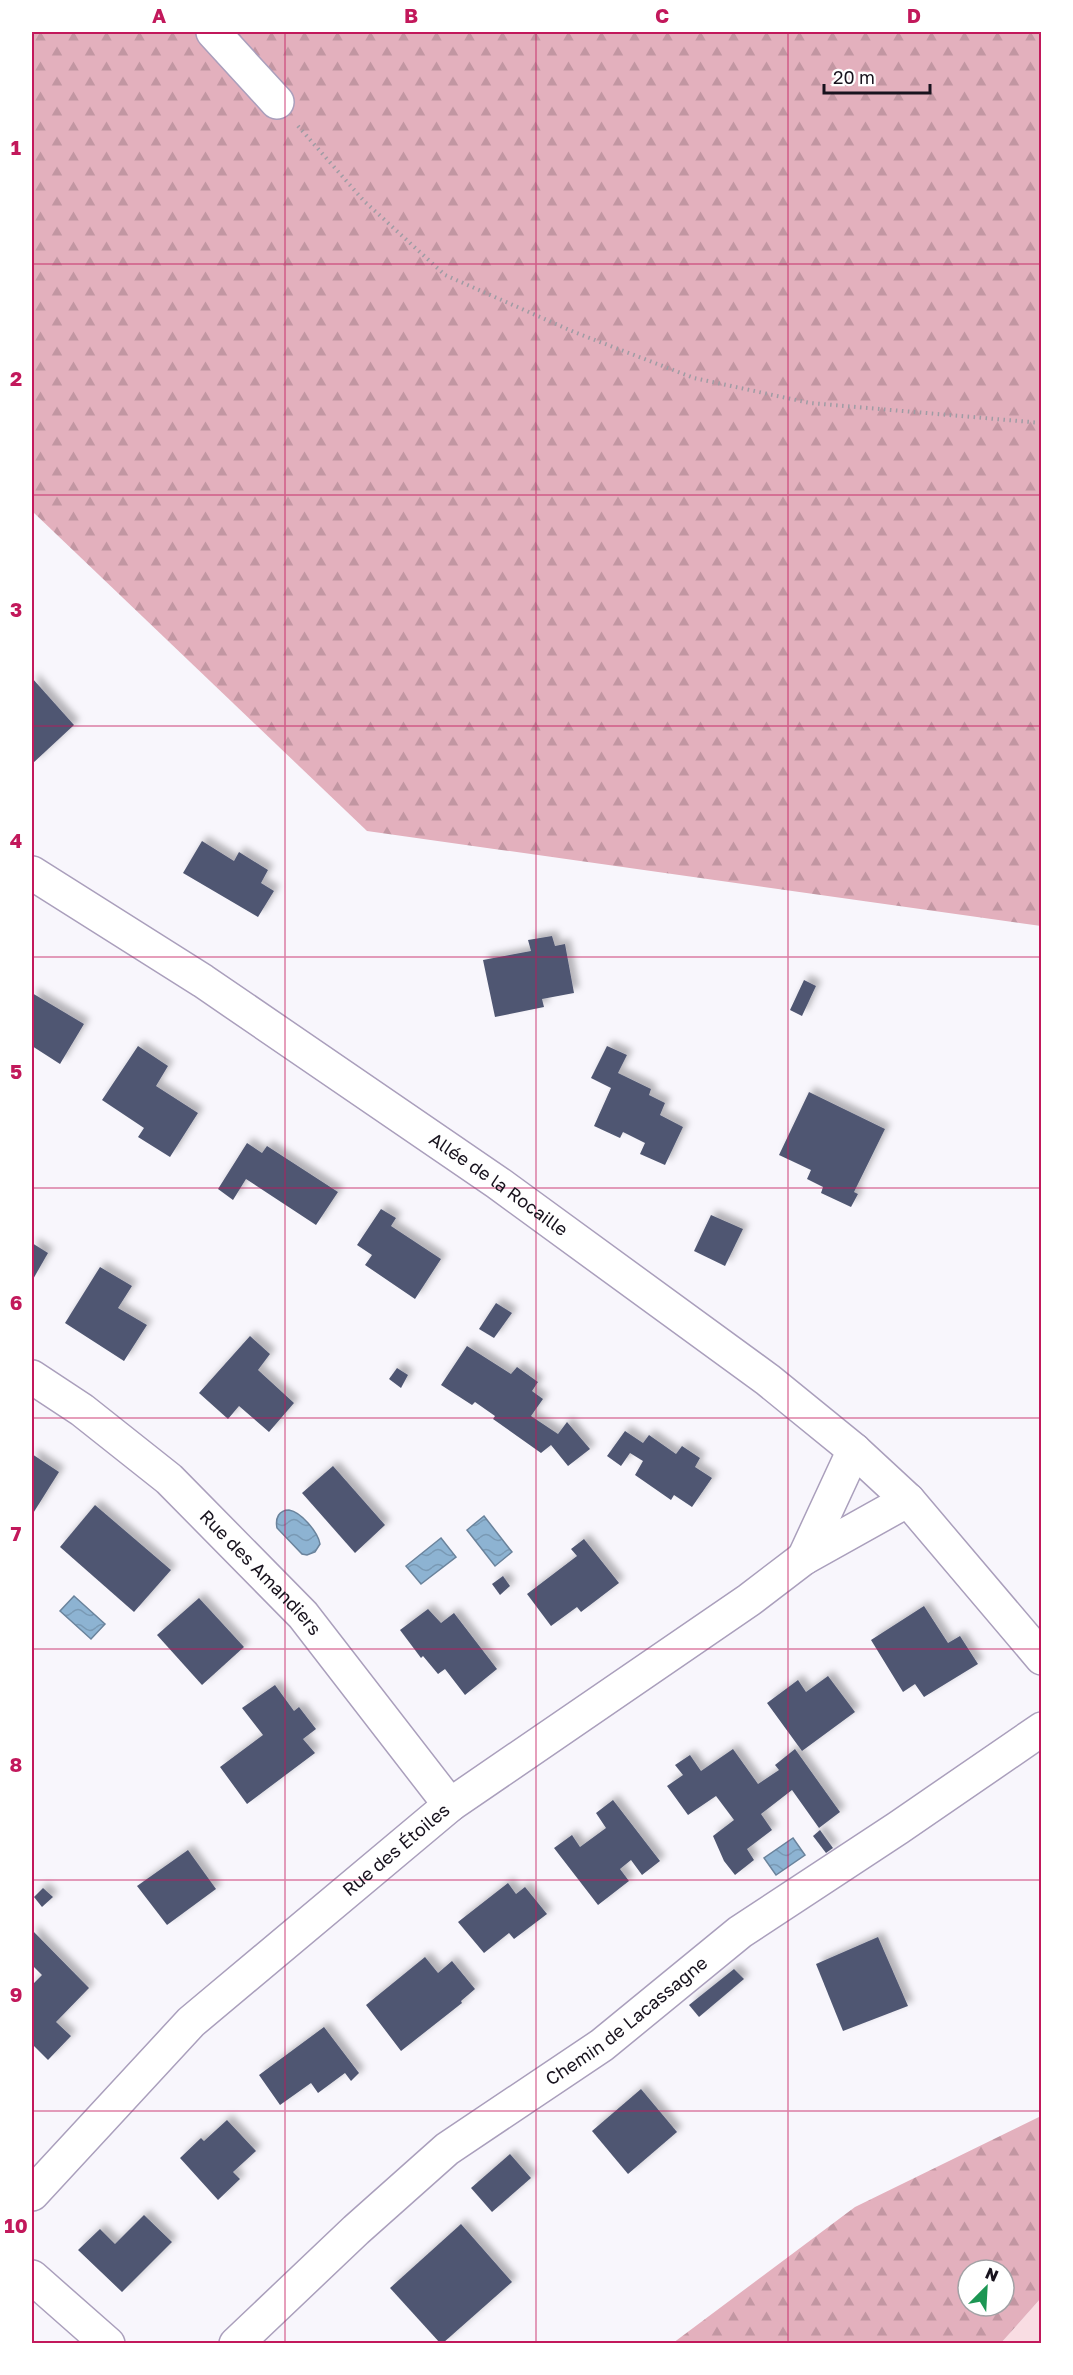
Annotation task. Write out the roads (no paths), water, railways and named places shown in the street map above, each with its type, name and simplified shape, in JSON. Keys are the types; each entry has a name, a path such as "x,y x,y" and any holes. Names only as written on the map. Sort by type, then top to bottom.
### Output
{"street":[{"path":"213,32 277,102"},
{"name":"Allée de la Rocaille","path":"32,873 203,981 498,1183 768,1380 854,1450 908,1500 1041,1658"},
{"name":"Rue des Amandiers","path":"32,1377 82,1410 169,1479 303,1615 450,1805"},
{"path":"804,1558 854,1450"},
{"name":"Rue des Étoiles","path":"32,2194 191,2022 450,1805 749,1600 804,1558 908,1500"},
{"name":"Chemin de Lacassagne","path":"236,2343 356,2230 447,2149 602,2045 740,1932 898,1828 1041,1729"},
{"path":"32,2277 108,2343"}],"water":[{"path":"289,1510 304,1518 316,1534 320,1544 315,1552 302,1554 277,1528 278,1515"},
{"path":"484,1516 512,1552 495,1566 467,1530"},
{"path":"441,1538 456,1557 421,1584 406,1566"},
{"path":"74,1596 105,1624 91,1639 60,1611"},
{"path":"793,1838 805,1855 776,1875 764,1858"}]}
